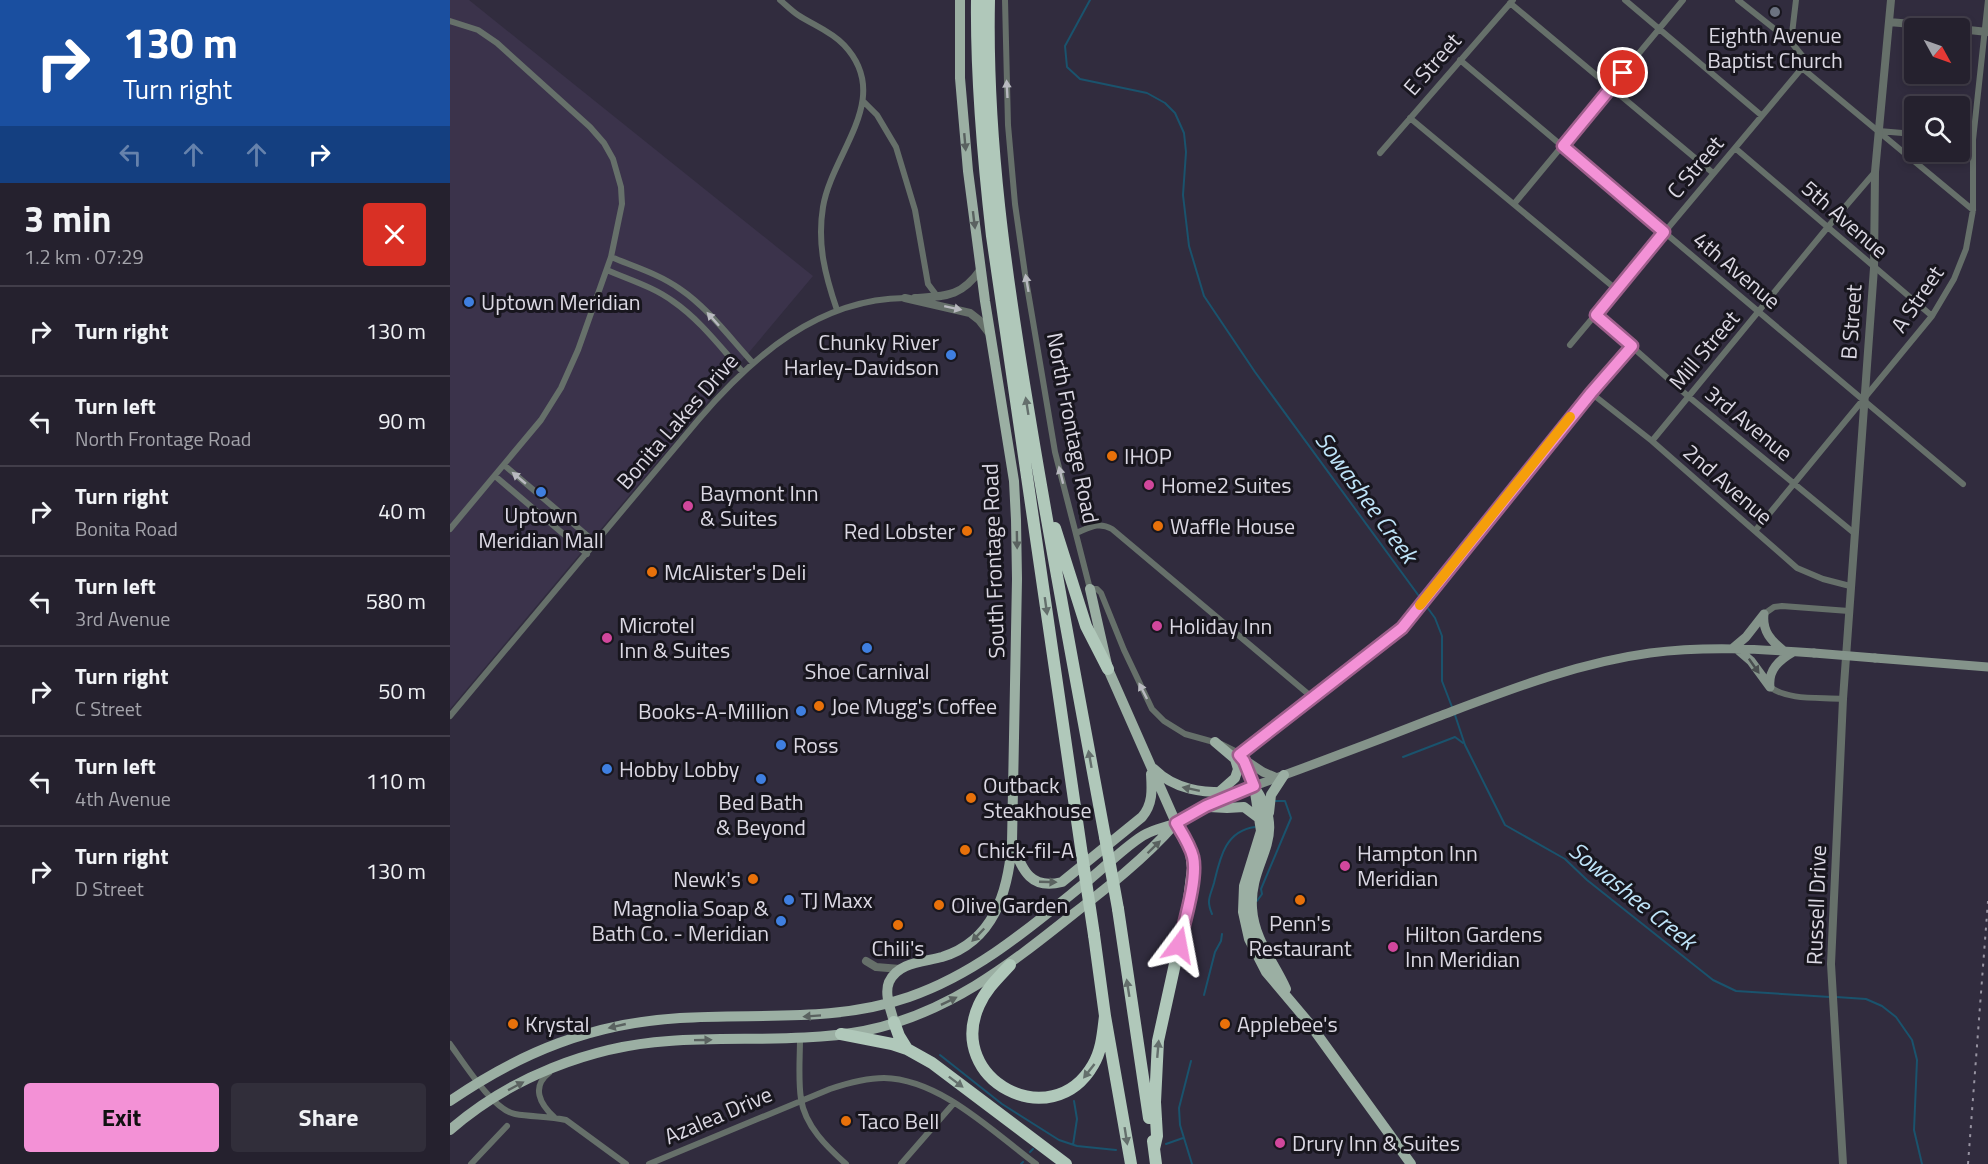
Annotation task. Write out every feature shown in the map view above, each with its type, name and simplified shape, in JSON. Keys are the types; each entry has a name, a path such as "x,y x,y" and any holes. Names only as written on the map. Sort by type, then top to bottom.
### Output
{"highway":[{"path":"977,0 980,113 992,236 1105,1016 1131,1164"},
{"path":"989,0 988,65 1001,233 1040,484 1118,909 1156,1164"},
{"path":"1040,484 1048,501 1083,617 1093,642 1108,669"},
{"path":"1154,1149 1157,1136 1155,1102 1158,1041 1189,900 1193,868 1191,852 1176,823"},
{"path":"1010,964 979,1004 972,1031 975,1052 980,1063 986,1073 1005,1089 1017,1095 1042,1098 1066,1091 1077,1084 1095,1063 1105,1016"},
{"path":"894,1022 898,1036 907,1049"},
{"path":"840,1034 907,1049 932,1064 1066,1164"}],"main road":[{"name":"South Frontage Road","path":"900,969 912,963 956,951 969,944 982,931 997,909 1006,890 1012,843 1016,520 1012,470 990,336 964,135 960,78 960,0"},
{"path":"1090,589 1108,669 1176,823"},
{"path":"1734,648 1764,614"},
{"path":"1764,614 1765,630 1773,641 1789,651"},
{"path":"1734,648 1745,654 1770,687"},
{"path":"450,1101 479,1081 545,1047 624,1024 682,1018 812,1016 858,1010 910,997 946,981 987,958 1029,928 1146,834 1176,823 1202,808 1254,786 1492,696 1554,675 1607,661 1674,651 1734,648 1988,667"},
{"path":"1770,687 1773,670 1789,651"},
{"path":"1202,808 1235,778 1238,769 1234,759 1215,742"},
{"path":"1240,757 1263,772 1281,776"},
{"path":"1012,843 1023,868 1034,880 1049,884 1068,878 1136,824 1146,812 1152,789 1150,765"},
{"path":"1150,765 1173,784 1208,792 1240,792"},
{"path":"1281,776 1271,795 1244,886 1244,921 1249,939 1260,962 1412,1164"},
{"path":"1254,786 1262,798 1264,818"},
{"path":"1202,808 1244,807 1264,818"},
{"path":"450,1130 492,1098 562,1064 613,1049 668,1041 800,1038 840,1034 876,1028 943,1004 1010,964 1130,868 1176,823"},
{"path":"894,1022 889,1003 888,984 900,969"}],"street":[{"path":"780,0 797,15 830,33 844,44 853,56 862,76 864,101 831,181 823,205 820,231 821,253 826,277 837,310"},
{"name":"North Frontage Road","path":"1005,0 1008,125 1016,204 1055,452 1090,589 1097,589 1101,593 1124,650 1152,709 1164,721 1182,732 1231,748 1240,757"},
{"path":"1625,0 1761,116"},
{"path":"1514,204 1683,0"},
{"path":"1738,0 1791,42 1804,58 1802,68 1972,210"},
{"path":"1791,42 1796,0"},
{"name":"B Street","path":"1847,648 1874,268 1875,172 1891,0"},
{"name":"A Street","path":"1755,531 1932,316 1954,279 1966,249 1972,210 1973,140 1987,31 1988,0"},
{"path":"1511,2 1713,173"},
{"name":"E Street","path":"1380,153 1511,2"},
{"path":"450,21 478,30 497,43 590,127 604,143 613,159 621,187 622,204 612,257 578,350 558,394 541,420 450,529"},
{"path":"1889,22 1904,24"},
{"path":"1970,30 1987,31"},
{"name":"4th Avenue","path":"1460,60 1963,484"},
{"name":"C Street","path":"1570,345 1802,68"},
{"path":"864,101 878,116 896,147 915,210 928,284 937,296"},
{"path":"1410,118 1617,290"},
{"path":"1879,130 1904,133"},
{"name":"5th Avenue","path":"1735,148 1932,316"},
{"name":"Mill Street","path":"1652,441 1875,172"},
{"path":"612,257 654,274 681,289 700,305 753,363"},
{"path":"905,298 948,296 960,291 981,269"},
{"path":"607,270 648,287 674,302 700,325 742,371"},
{"path":"905,298 969,313 979,320 990,336"},
{"name":"Bonita Lakes Drive","path":"450,716 742,371 773,346 837,310 866,301 905,298"},
{"name":"3rd Avenue","path":"1596,315 1689,397 1854,533"},
{"path":"1254,786 1240,757 1402,628 1591,393 1632,346"},
{"name":"2nd Avenue","path":"1591,393 1652,441 1797,568 1823,579 1850,586"},
{"path":"504,465 596,543"},
{"path":"495,476 587,554"},
{"path":"1076,533 1096,525 1112,528 1313,698"},
{"path":"1764,614 1774,607 1782,606 1849,611"},
{"name":"Russell Drive","path":"1843,1164 1831,964 1847,648"},
{"path":"1770,687 1782,694 1792,696 1843,699"},
{"path":"866,962 876,967 900,969"},
{"path":"800,1038 801,1100 813,1128 827,1146 846,1164"},
{"path":"450,1044 501,1108 514,1114 566,1120 626,1164"},
{"path":"554,1117 538,1095 544,1077 562,1064"},
{"name":"Azalea Drive","path":"649,1164 801,1100 852,1082 884,1078 919,1084 954,1103 1036,1164"},
{"path":"901,1164 954,1103"},
{"path":"471,1164 507,1126"}],"shaded area":[{"name":"Uptown Meridian Mall","path":"450,0 469,0 813,276 450,709"}],"waterway":[{"name":"Sowashee Creek","path":"1090,0 1065,46 1067,67 1080,79 1147,93 1165,103 1175,113 1184,133 1186,152 1183,195 1189,246 1204,296 1255,372 1435,618 1442,636 1442,681 1452,707"},
{"name":"Sowashee Creek","path":"1454,712 1465,745 1505,825 1565,859 1587,880 1713,980 1736,991 1830,997"},
{"path":"1403,757 1455,737 1463,743"},
{"path":"1257,901 1262,894 1261,889 1291,818 1285,801 1275,801"},
{"path":"1212,914 1209,899 1222,855 1230,840 1237,834 1255,827"},
{"path":"1204,995 1222,934"},
{"name":"Sowashee Creek","path":"1836,997 1866,999 1882,1006 1896,1017 1912,1040 1917,1060 1914,1130 1922,1164"},
{"path":"940,1055 1002,1104 1059,1140 1077,1146 1116,1150"},
{"path":"1191,1061 1179,1108 1180,1125 1192,1164"},
{"path":"1073,1145 1077,1119 1074,1101"},
{"path":"1166,1144 1183,1138"},
{"path":"1030,1152 1033,1149"}],"railway":[{"path":"1968,1164 1988,901"}],"slow traffic":[{"path":"1420,605 1570,417"}],"place":[{"name":"Eighth Avenue Baptist Church","path":"1775,12"},
{"name":"Uptown Meridian","path":"469,302"},
{"name":"Chunky River Harley-Davidson","path":"951,355"},
{"name":"IHOP","path":"1112,456"},
{"name":"Home2 Suites","path":"1149,485"},
{"name":"Uptown Meridian Mall","path":"541,492"},
{"name":"Baymont Inn & Suites","path":"688,506"},
{"name":"Waffle House","path":"1158,526"},
{"name":"Red Lobster","path":"967,531"},
{"name":"McAlister's Deli","path":"652,572"},
{"name":"Holiday Inn","path":"1157,626"},
{"name":"Microtel Inn & Suites","path":"607,638"},
{"name":"Shoe Carnival","path":"867,648"},
{"name":"Joe Mugg's Coffee","path":"819,706"},
{"name":"Books-A-Million","path":"801,711"},
{"name":"Ross","path":"781,745"},
{"name":"Hobby Lobby","path":"607,769"},
{"name":"Bed Bath & Beyond","path":"761,779"},
{"name":"Outback Steakhouse","path":"971,798"},
{"name":"Chick-fil-A","path":"965,850"},
{"name":"Hampton Inn Meridian","path":"1345,866"},
{"name":"Newk's","path":"753,879"},
{"name":"TJ Maxx","path":"789,900"},
{"name":"Penn's Restaurant","path":"1300,900"},
{"name":"Olive Garden","path":"939,905"},
{"name":"Magnolia Soap & Bath Co. - Meridian","path":"781,921"},
{"name":"Chili's","path":"898,925"},
{"name":"Hilton Gardens Inn Meridian","path":"1393,947"},
{"name":"Krystal","path":"513,1024"},
{"name":"Applebee's","path":"1225,1024"},
{"name":"Taco Bell","path":"846,1121"},
{"name":"Drury Inn & Suites","path":"1280,1143"}],"route":[{"path":"1179,945 1189,900 1194,862 1176,823 1206,806 1254,786 1244,761 1239,755 1402,628 1591,393 1632,346 1596,315 1664,232 1563,146 1623,73"}]}
